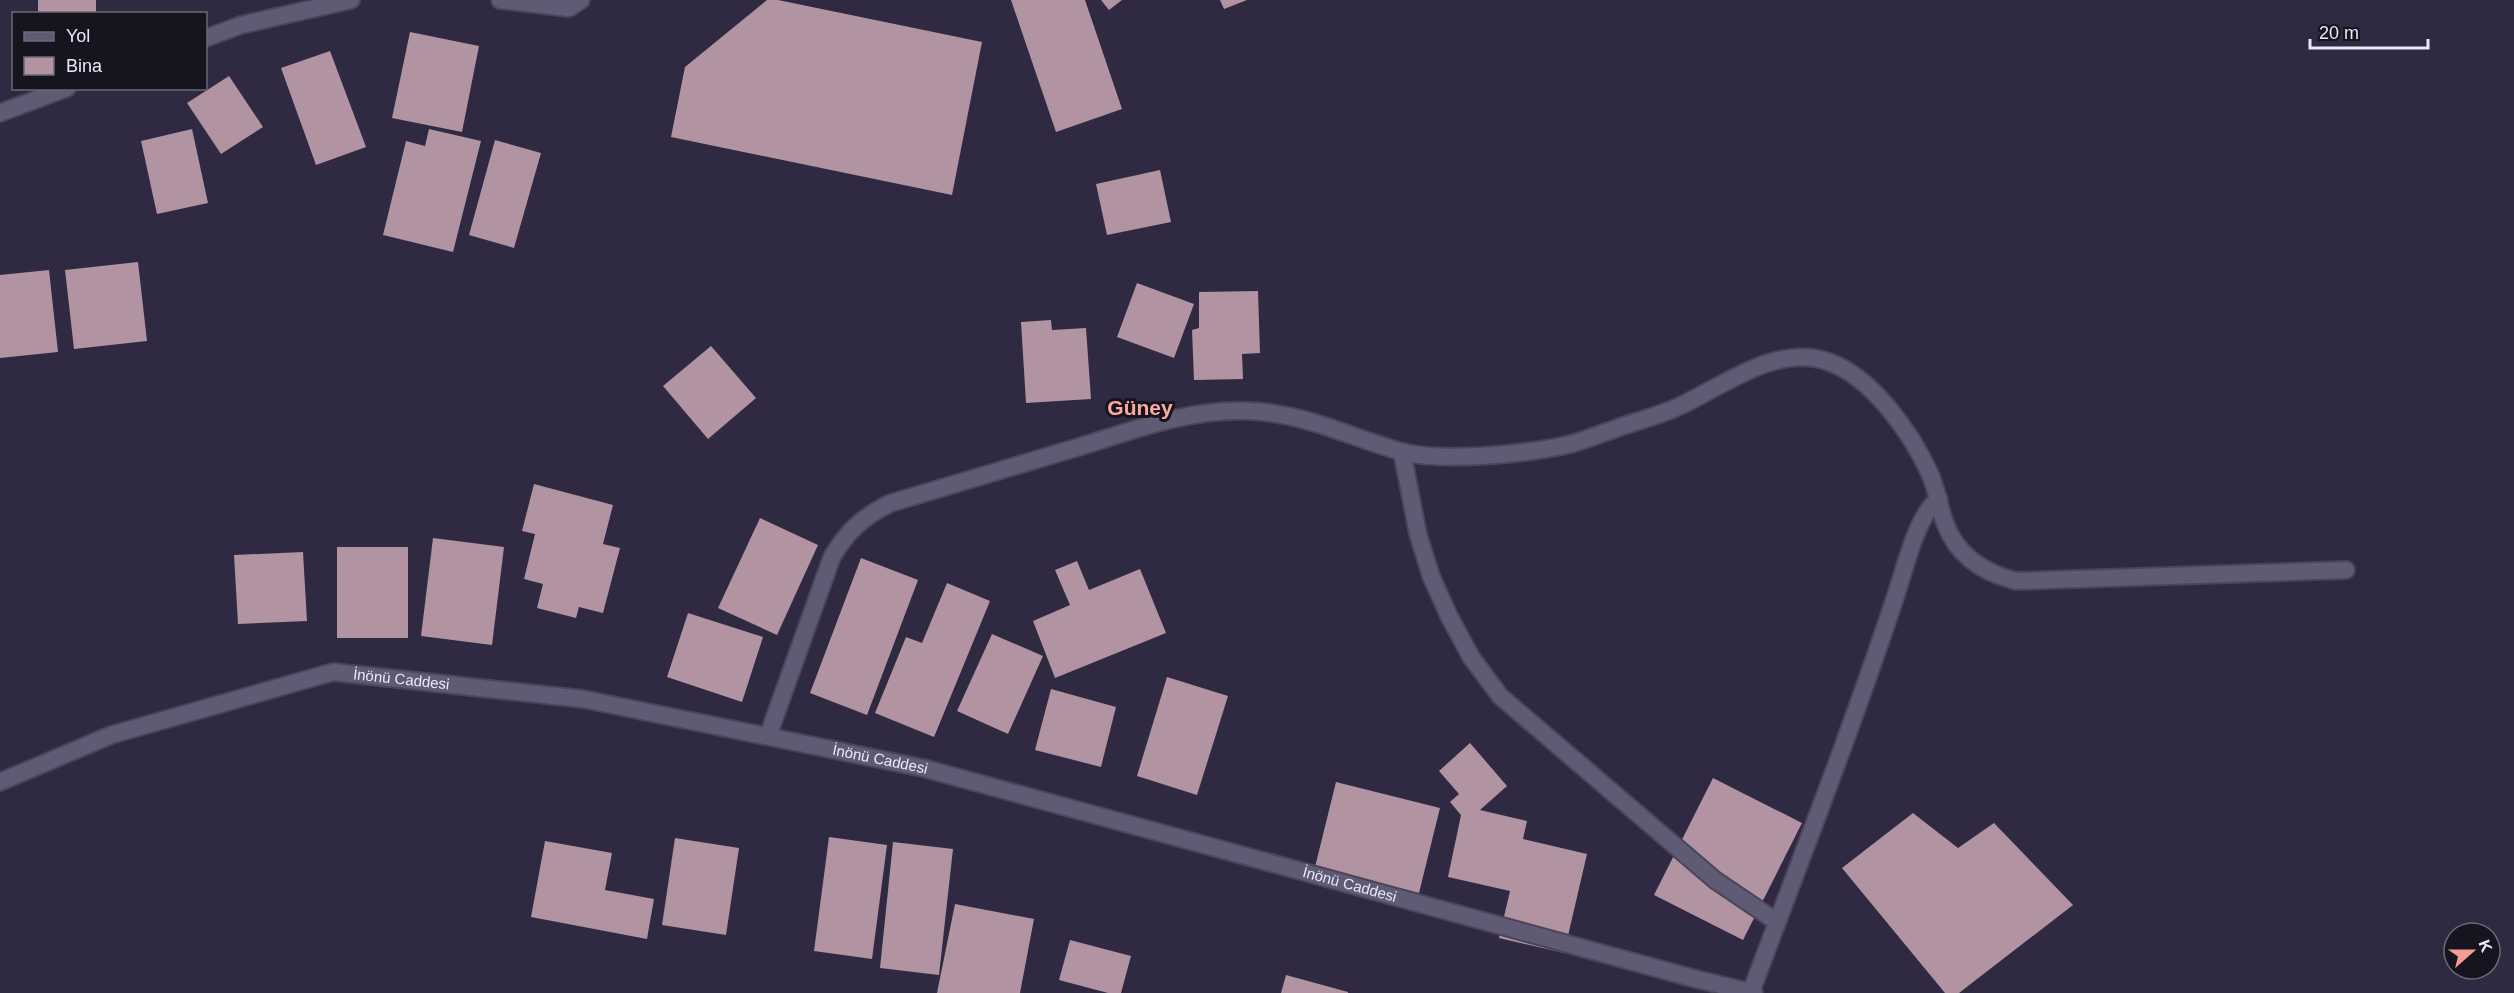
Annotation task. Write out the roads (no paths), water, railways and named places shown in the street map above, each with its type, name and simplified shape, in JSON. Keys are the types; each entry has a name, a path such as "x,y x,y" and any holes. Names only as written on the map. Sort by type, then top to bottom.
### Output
{"street":[{"path":"207,38 242,25 351,0"},
{"path":"500,0 569,8 581,0"},
{"path":"0,113 62,90"},
{"path":"768,736 832,556 843,538 873,511 891,503 1187,414 1250,411 1285,415 1320,423 1402,452 1477,456 1525,452 1573,443 1677,408 1771,361 1790,357 1809,357 1848,370 1883,403 1916,448 1939,499 1955,543 1969,559 1999,577 2016,581 2346,570"},
{"path":"1402,452 1418,534 1431,576 1449,616 1472,657 1500,696 1715,880 1777,922"},
{"path":"1753,993 1877,653 1916,536 1932,505 1939,499"},
{"name":"İnönü Caddesi","path":"0,782 111,735 333,672 583,699 922,768 1696,980 1753,993"}],"district":[{"name":"Güney","path":"1140,408"}]}
